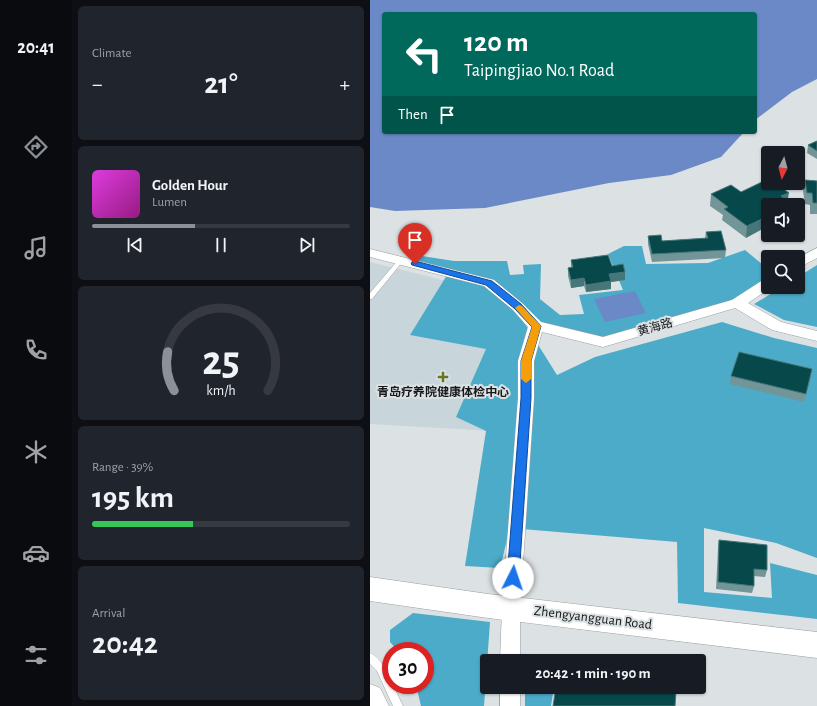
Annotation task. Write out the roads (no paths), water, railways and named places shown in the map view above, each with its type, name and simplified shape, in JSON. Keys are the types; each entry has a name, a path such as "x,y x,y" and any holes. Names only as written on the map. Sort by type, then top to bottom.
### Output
{"main road":[{"name":"Zhengyangguan Road","path":"370,589 511,609 817,645"},
{"path":"370,698 374,706"}],"street":[{"path":"805,260 817,252"},
{"path":"370,253 489,283 518,306 536,326 526,361 526,398 511,609 510,654"},
{"name":"黄海路","path":"536,326 603,342 737,303 761,288"},
{"path":"737,303 777,326 817,336"},
{"path":"510,694 510,706"}],"lane":[{"path":"370,297 401,260"},
{"path":"370,657 380,668 398,706"}],"place":[{"name":"青岛疗养院健康体检中心","path":"443,377"}]}
